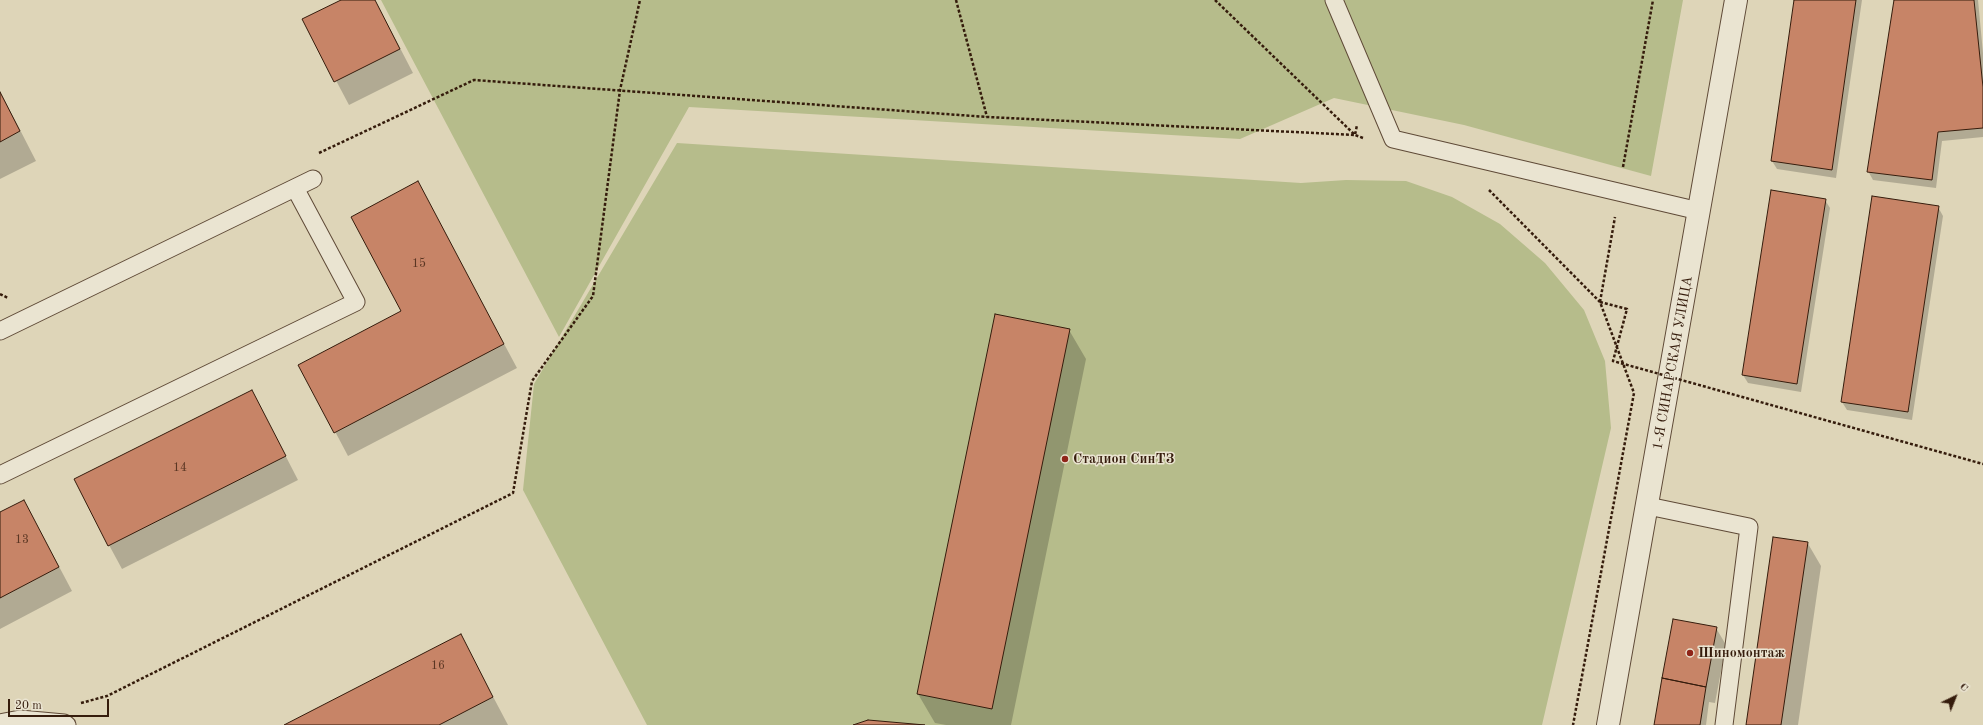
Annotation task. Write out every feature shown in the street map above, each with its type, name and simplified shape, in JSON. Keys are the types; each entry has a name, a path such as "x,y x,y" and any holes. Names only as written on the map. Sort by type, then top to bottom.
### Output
{"street":[{"name":"1-Я СИНАРСКАЯ УЛИЦА","path":"1608,725 1648,506 1736,0"}],"lane":[{"path":"1334,0 1393,138 1699,211"},
{"path":"0,330 314,179"},
{"path":"0,475 356,302 295,188"},
{"path":"1648,506 1750,527 1724,725"},
{"path":"0,723 20,719 64,723 67,725"}],"path":[{"path":"78,704 107,696 513,492 532,381 593,296 620,90 640,0"},
{"path":"956,0 986,117"},
{"path":"1623,170 1653,0"},
{"path":"318,154 474,80 986,117 1355,135"},
{"path":"1573,725 1634,392 1600,302 1616,209"},
{"path":"1600,302 1626,310 1613,361 1983,464"}],"green space":[{"path":"381,0 1683,0 1651,176 1464,125 1334,98 1240,139 689,107 559,337"},
{"name":"Стадион СинТЗ","path":"677,143 1301,183 1346,180 1406,181 1452,197 1500,224 1545,263 1584,310 1605,361 1611,428 1542,725 647,725 523,490 534,384"}],"building":[{"path":"341,0 375,0 400,49 334,82 302,19"},
{"path":"1794,0 1856,0 1832,170 1771,161"},
{"path":"1894,0 1974,0 1983,87 1983,128 1938,132 1932,180 1867,172"},
{"path":"0,92 20,131 0,142"},
{"path":"418,181 504,344 334,433 298,365 401,311 351,217"},
{"path":"1771,190 1826,199 1797,384 1742,375"},
{"path":"1872,196 1939,206 1908,412 1841,402"},
{"path":"995,314 1070,329 992,709 917,694"},
{"path":"252,390 286,456 108,546 74,479"},
{"path":"24,500 59,567 0,598 0,512"},
{"path":"1773,537 1808,542 1781,725 1746,725"},
{"name":"Шиномонтаж","path":"1673,619 1717,627 1706,687 1662,678"},
{"path":"461,634 493,697 439,725 284,725"},
{"path":"1662,678 1706,687 1700,725 1654,725"},
{"path":"868,720 925,725 853,725"}],"place":[{"name":"Стадион СинТЗ","path":"1065,459"},
{"name":"Шиномонтаж","path":"1690,653"}]}
